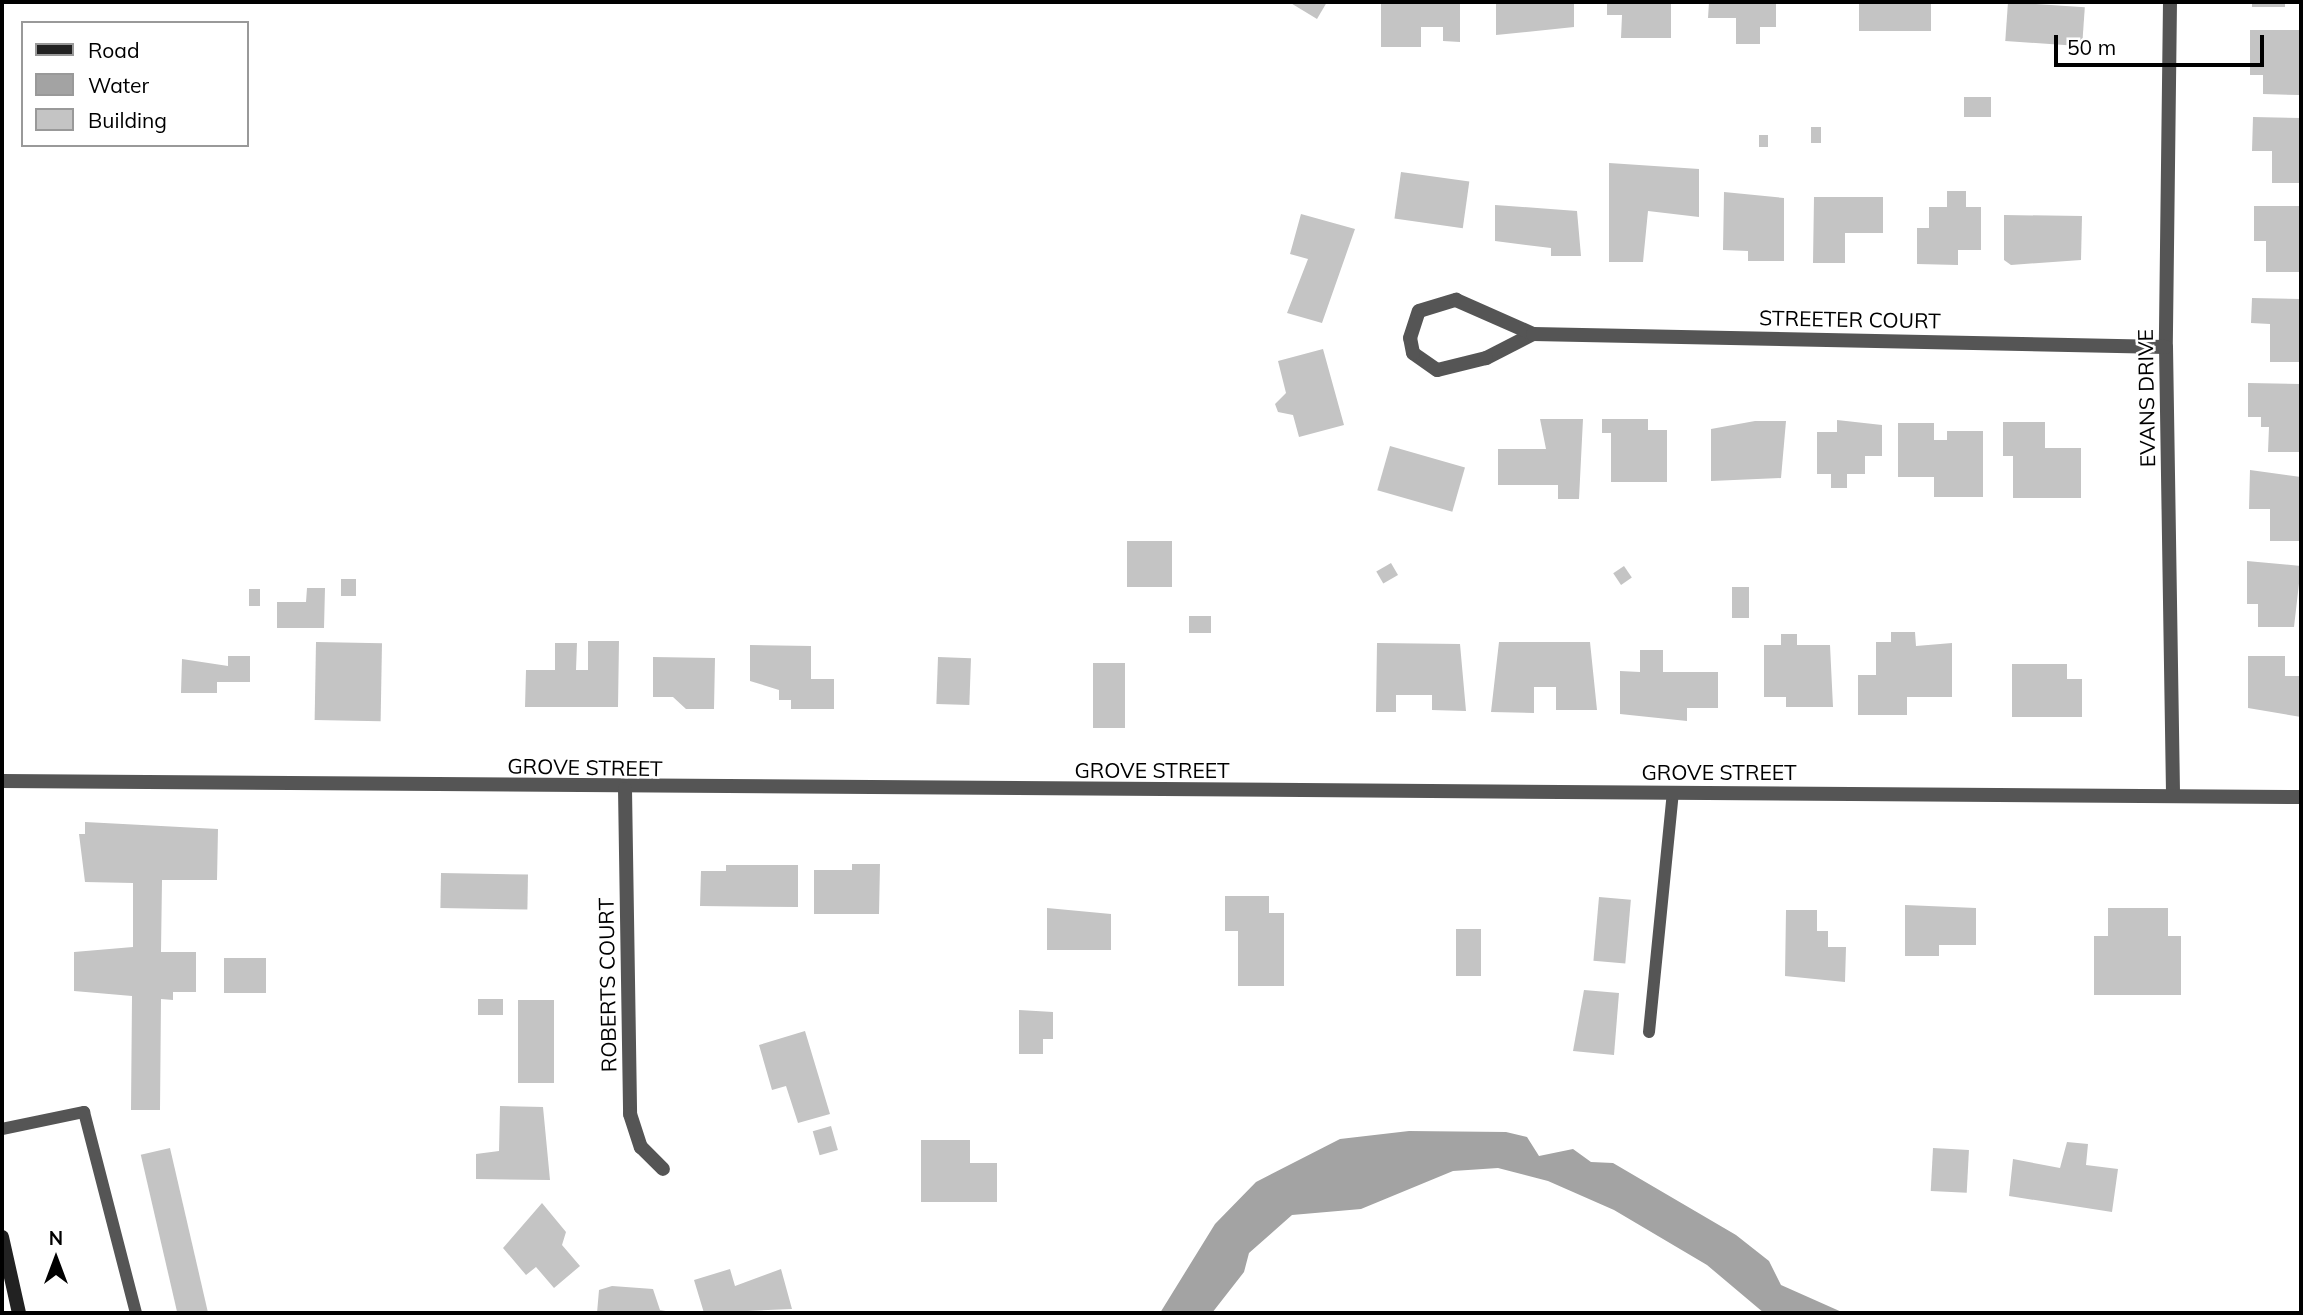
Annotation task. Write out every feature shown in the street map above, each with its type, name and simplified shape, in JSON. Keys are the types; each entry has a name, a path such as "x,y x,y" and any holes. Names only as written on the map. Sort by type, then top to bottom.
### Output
{"main road":[{"path":"2,1237 19,1313"}],"street":[{"name":"EVANS DRIVE","path":"2170,2 2166,346 2173,794"},
{"name":"STREETER COURT","path":"1533,334 1486,358 1437,370 1413,353 1410,338 1419,311 1456,300 1533,334 2166,346"},
{"name":"GROVE STREET","path":"2,781 625,789 2173,794 2301,797"},
{"name":"ROBERTS COURT","path":"625,789 630,1114 641,1147 663,1169"}],"lane":[{"path":"1649,1032 1673,793"},
{"path":"2,1129 84,1112 136,1313"}],"water":[{"path":"1409,1131 1506,1132 1527,1137 1539,1156 1573,1149 1591,1162 1613,1163 1736,1235 1769,1261 1781,1285 1844,1313 1764,1313 1707,1265 1614,1210 1548,1181 1498,1168 1453,1171 1361,1209 1292,1215 1249,1253 1244,1272 1212,1313 1160,1313 1215,1224 1256,1182 1340,1139"}],"building":[{"path":"1289,2 1327,2 1317,19"},
{"path":"1381,2 1460,2 1460,42 1443,41 1443,27 1421,27 1421,47 1381,47"},
{"path":"1496,2 1574,2 1574,27 1496,35"},
{"path":"1607,2 1671,2 1671,38 1621,38 1622,15 1607,15"},
{"path":"1709,2 1776,2 1776,27 1760,27 1760,44 1736,44 1736,18 1708,18"},
{"path":"1859,2 1931,2 1931,31 1859,31"},
{"path":"2008,2 2085,7 2082,46 2005,41"},
{"path":"2252,2 2285,2 2285,7 2252,7"},
{"path":"2250,30 2301,30 2299,95 2263,94 2263,75 2250,75"},
{"path":"1964,97 1991,97 1991,117 1964,117"},
{"path":"2253,117 2301,118 2301,183 2272,183 2272,151 2252,151"},
{"path":"1811,127 1821,127 1821,143 1811,143"},
{"path":"1759,135 1768,135 1768,147 1759,147"},
{"path":"1609,163 1699,169 1699,217 1648,211 1643,262 1609,262"},
{"path":"1401,172 1469,182 1463,228 1394,219"},
{"path":"1947,191 1966,191 1966,207 1981,207 1981,250 1958,250 1958,265 1917,264 1917,228 1929,228 1929,207 1947,207"},
{"path":"1724,192 1784,198 1784,261 1748,261 1748,251 1723,250"},
{"path":"1814,197 1883,197 1883,233 1845,233 1845,263 1813,263"},
{"path":"1495,205 1577,211 1581,256 1551,256 1551,248 1495,241"},
{"path":"2254,206 2301,206 2301,272 2266,272 2266,241 2254,241"},
{"path":"1301,214 1355,229 1322,323 1287,313 1308,259 1290,254"},
{"path":"2004,215 2082,216 2081,260 2011,265 2004,260"},
{"path":"2252,298 2301,299 2301,362 2270,362 2270,324 2251,323"},
{"path":"1323,349 1344,425 1299,437 1293,415 1278,412 1275,404 1286,393 1278,361"},
{"path":"2248,383 2301,384 2301,452 2268,452 2269,427 2261,427 2261,417 2248,417"},
{"path":"1540,419 1583,419 1579,499 1558,499 1558,485 1498,485 1498,449 1546,449"},
{"path":"1602,419 1648,419 1648,430 1667,430 1667,482 1611,482 1611,433 1602,433"},
{"path":"1837,420 1882,425 1882,456 1865,456 1865,474 1847,474 1847,488 1831,488 1831,474 1817,474 1817,432 1837,432"},
{"path":"1755,421 1786,421 1781,478 1711,481 1711,429"},
{"path":"2003,422 2045,422 2045,448 2081,448 2081,498 2013,498 2013,456 2003,456"},
{"path":"1898,423 1934,423 1934,440 1947,440 1947,431 1983,431 1983,497 1934,497 1934,477 1898,477"},
{"path":"1390,446 1465,467 1452,512 1377,490"},
{"path":"2250,470 2301,477 2301,541 2270,541 2270,509 2249,509"},
{"path":"1127,541 1172,541 1172,587 1127,587"},
{"path":"2247,561 2301,566 2294,627 2258,627 2258,604 2247,604"},
{"path":"1391,563 1398,575 1383,584 1376,572"},
{"path":"1624,566 1632,578 1621,585 1613,573"},
{"path":"341,579 356,579 356,596 341,596"},
{"path":"1732,587 1749,587 1749,618 1732,618"},
{"path":"307,588 325,588 324,628 277,628 277,602 306,602"},
{"path":"249,589 260,589 260,606 249,606"},
{"path":"1189,616 1211,616 1211,633 1189,633"},
{"path":"1891,632 1915,632 1916,646 1952,643 1952,697 1907,697 1907,715 1858,715 1858,675 1876,675 1876,642 1891,642"},
{"path":"1781,634 1797,634 1797,645 1830,645 1833,707 1786,707 1786,697 1764,697 1764,645 1781,645"},
{"path":"588,641 619,641 618,707 525,707 526,670 555,670 555,643 577,643 576,670 588,670"},
{"path":"316,642 382,643 381,721 315,720"},
{"path":"1499,642 1590,642 1597,710 1556,710 1556,687 1534,687 1534,713 1491,712"},
{"path":"1377,643 1460,644 1466,711 1432,710 1432,695 1396,695 1396,712 1376,712"},
{"path":"750,645 811,646 811,679 834,679 834,709 791,709 791,700 779,700 779,690 750,681"},
{"path":"1640,650 1663,650 1663,672 1718,672 1718,708 1687,708 1687,721 1620,714 1620,671 1640,672"},
{"path":"228,656 250,656 250,682 217,682 217,693 181,693 182,659 228,666"},
{"path":"2248,656 2285,656 2285,676 2301,676 2301,717 2248,708"},
{"path":"653,657 715,658 714,709 686,709 673,697 653,697"},
{"path":"938,657 971,658 969,705 936,704"},
{"path":"1093,663 1125,663 1125,728 1093,728"},
{"path":"2012,664 2067,664 2067,679 2082,679 2082,717 2012,717"},
{"path":"85,822 218,829 217,880 162,880 161,952 196,952 196,992 173,992 173,1000 161,999 160,1110 131,1110 132,996 74,991 74,952 133,947 133,883 85,882 79,834 85,834"},
{"path":"852,864 880,864 879,914 814,914 814,870 852,870"},
{"path":"726,865 798,865 798,907 700,906 701,871 726,871"},
{"path":"441,873 528,875 527,910 440,908"},
{"path":"1225,896 1269,896 1269,913 1284,913 1284,986 1238,986 1238,931 1225,931"},
{"path":"1599,897 1631,900 1625,964 1593,961"},
{"path":"1905,905 1976,908 1976,945 1939,945 1939,956 1905,956"},
{"path":"1047,908 1111,914 1111,950 1047,950"},
{"path":"2108,908 2168,908 2168,936 2181,936 2181,995 2094,995 2094,936 2108,936"},
{"path":"1786,910 1817,910 1817,931 1828,931 1828,947 1846,947 1845,982 1785,976"},
{"path":"1456,929 1481,929 1481,976 1456,976"},
{"path":"224,958 266,958 266,993 224,993"},
{"path":"1584,990 1619,993 1614,1055 1573,1051"},
{"path":"478,999 503,999 503,1015 478,1015"},
{"path":"518,1000 554,1000 554,1083 518,1083"},
{"path":"1019,1010 1053,1012 1053,1039 1043,1039 1043,1054 1019,1054"},
{"path":"805,1031 830,1114 798,1123 786,1086 772,1090 759,1045"},
{"path":"500,1106 543,1107 550,1180 476,1179 476,1154 499,1151"},
{"path":"831,1126 838,1150 820,1155 813,1131"},
{"path":"921,1140 970,1140 970,1163 997,1163 997,1202 921,1202"},
{"path":"2067,1142 2088,1144 2086,1165 2118,1169 2112,1212 2009,1196 2013,1159 2060,1168"},
{"path":"170,1148 208,1313 177,1313 141,1155"},
{"path":"1933,1148 1969,1150 1967,1193 1931,1191"},
{"path":"542,1203 566,1232 562,1245 580,1266 554,1288 536,1267 526,1275 503,1248"},
{"path":"730,1269 735,1286 781,1269 792,1309 704,1313 694,1280"},
{"path":"612,1286 653,1289 660,1310 677,1313 597,1313 599,1290"}]}
